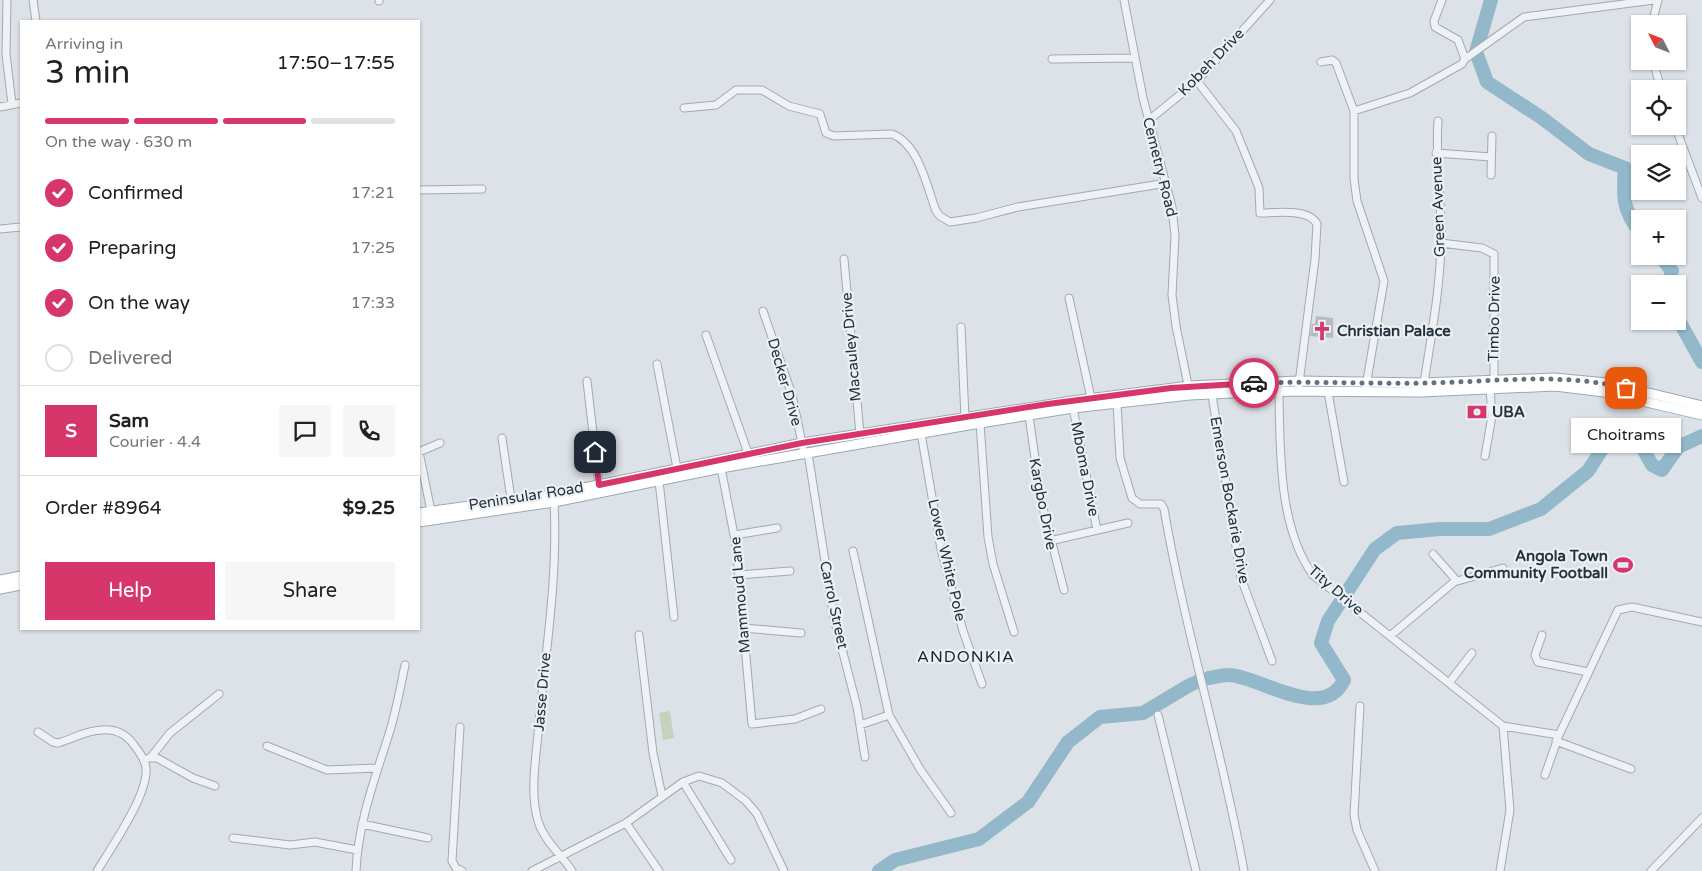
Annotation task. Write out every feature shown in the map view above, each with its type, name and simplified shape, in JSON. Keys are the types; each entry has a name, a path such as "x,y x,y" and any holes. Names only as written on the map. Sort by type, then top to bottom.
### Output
{"main road":[{"name":"Peninsular Road","path":"420,522 554,502 721,468 921,433 1190,391 1212,395 1279,391 1421,392 1554,378 1607,383 1702,406"},
{"name":"Peninsular Road","path":"420,513 555,494 802,443 1091,398 1298,381 1555,386 1604,392 1702,415"},
{"path":"0,580 20,576"},
{"path":"0,589 20,585"}],"street":[{"path":"7,0 6,54 12,104"},
{"path":"33,0 36,20"},
{"name":"Cemetry Road","path":"1124,0 1134,58 1167,183 1175,236 1172,295 1176,326 1190,391"},
{"name":"Kobeh Drive","path":"1149,120 1197,81 1270,0"},
{"path":"1442,0 1434,21 1436,27 1458,40 1468,58"},
{"path":"1354,111 1410,93 1455,69 1524,17 1656,0 1654,15"},
{"path":"1052,59 1134,58"},
{"path":"1321,62 1332,60 1336,63 1354,111 1354,179 1357,201 1384,281 1365,382 1365,392"},
{"path":"1197,81 1236,131 1259,188 1260,213 1308,215 1317,224 1315,259 1298,391"},
{"path":"684,108 716,105 736,90 762,90 789,106 820,114 826,133 834,136 886,134 898,136 917,158 936,211 946,221 950,222 976,218 1018,207 1167,183"},
{"path":"0,107 20,103"},
{"name":"Green Avenue","path":"1424,383 1435,315 1441,243 1436,153 1438,121"},
{"path":"1678,135 1702,198"},
{"path":"1491,175 1492,136"},
{"path":"1436,153 1491,157"},
{"path":"420,190 482,189"},
{"path":"0,229 20,227"},
{"name":"Timbo Drive","path":"1441,243 1488,249 1495,258 1492,416 1485,456"},
{"name":"Macauley Drive","path":"844,259 860,434"},
{"path":"1068,298 1091,398"},
{"name":"Decker Drive","path":"763,311 788,381 806,453"},
{"path":"961,326 965,418"},
{"path":"706,335 748,453"},
{"path":"657,364 677,468"},
{"path":"586,381 599,485"},
{"name":"Tity Drive","path":"1279,391 1280,447 1284,486 1302,560 1313,575 1503,726"},
{"path":"1328,392 1344,482"},
{"name":"Emerson Bockarie Drive","path":"1212,395 1241,578 1272,661"},
{"path":"1117,403 1120,458 1132,498 1140,504 1156,504 1164,508 1174,570 1232,801 1244,871"},
{"name":"Mboma Drive","path":"1073,408 1097,530"},
{"name":"Kargbo Drive","path":"1029,416 1034,458 1050,541 1064,590"},
{"path":"980,423 988,537 993,564 1014,632"},
{"name":"Lower White Pole","path":"921,433 941,550 963,631 982,684"},
{"path":"502,438 511,499"},
{"path":"420,452 440,442"},
{"name":"Carrol Street","path":"806,453 834,618 860,725 865,757"},
{"path":"420,457 431,511"},
{"name":"Mammoud Lane","path":"721,468 735,535 752,724 794,719 821,709"},
{"path":"659,480 674,616"},
{"name":"Jasse Drive","path":"554,502 554,556 536,762 535,799 542,832 572,871"},
{"path":"1050,541 1128,523"},
{"path":"735,535 777,528"},
{"path":"853,552 889,715 920,769 951,813"},
{"path":"1433,554 1457,580"},
{"path":"1390,636 1457,580 1503,568"},
{"path":"739,575 790,571"},
{"path":"1546,775 1557,738 1615,614 1624,608 1632,607 1702,622"},
{"path":"743,628 801,633"},
{"path":"639,635 653,753 662,796"},
{"path":"1542,635 1535,655 1538,662 1588,672"},
{"path":"1449,683 1472,653"},
{"path":"356,871 357,850 362,824 389,735 405,665"},
{"path":"151,757 170,733 219,694"},
{"path":"1360,706 1354,816 1357,830 1375,871"},
{"path":"860,725 889,715"},
{"path":"1158,715 1196,871"},
{"path":"1500,871 1510,810 1508,760 1503,726 1557,738 1631,769"},
{"path":"460,727 452,861 456,868 462,871"},
{"path":"38,732 53,742 58,743 100,730 116,731 130,740 143,759 146,768 145,782 130,816 97,871"},
{"path":"267,746 327,770 378,768"},
{"path":"143,759 157,758 193,778 215,786"},
{"path":"532,871 559,855 626,823 662,796 693,777 713,778 733,789 746,801 757,814 784,871"},
{"path":"684,782 731,860"},
{"path":"1652,871 1702,818"},
{"path":"626,823 659,871"},
{"path":"362,824 428,838"},
{"path":"233,838 290,845 315,842 357,850"}],"green space":[{"path":"670,711 674,738 663,740 659,713"}],"building":[{"name":"Christian Palace","path":"1316,316 1333,318 1333,338 1310,336 1312,324 1315,324"}],"waterway":[{"path":"1491,0 1476,52 1487,82 1542,118 1589,154 1625,168 1624,194 1631,219"},
{"path":"1667,265 1672,271 1671,275"},
{"path":"1684,330 1702,362"},
{"path":"1209,678 1228,675 1241,677 1306,698 1321,698 1334,692 1344,680 1321,643 1328,621 1375,549 1397,533 1440,529 1489,529 1541,509 1588,471 1612,434 1635,434 1652,465 1662,470 1678,447 1702,436"},
{"path":"879,871 895,860 979,839 1028,802 1068,742 1100,717 1143,713 1201,680"}],"way so far":[{"path":"1254,383 1298,381 1424,383 1554,378 1607,383 1626,388"}],"place":[{"name":"Christian Palace","path":"1322,331"},
{"name":"Choitrams","path":"1626,388"},
{"name":"UBA","path":"1477,412"},
{"name":"Angola Town Community Football","path":"1623,565"}],"district":[{"name":"ANDONKIA","path":"966,656"}],"route":[{"path":"595,452 599,485 802,443 1048,404 1189,386 1254,383"}]}
